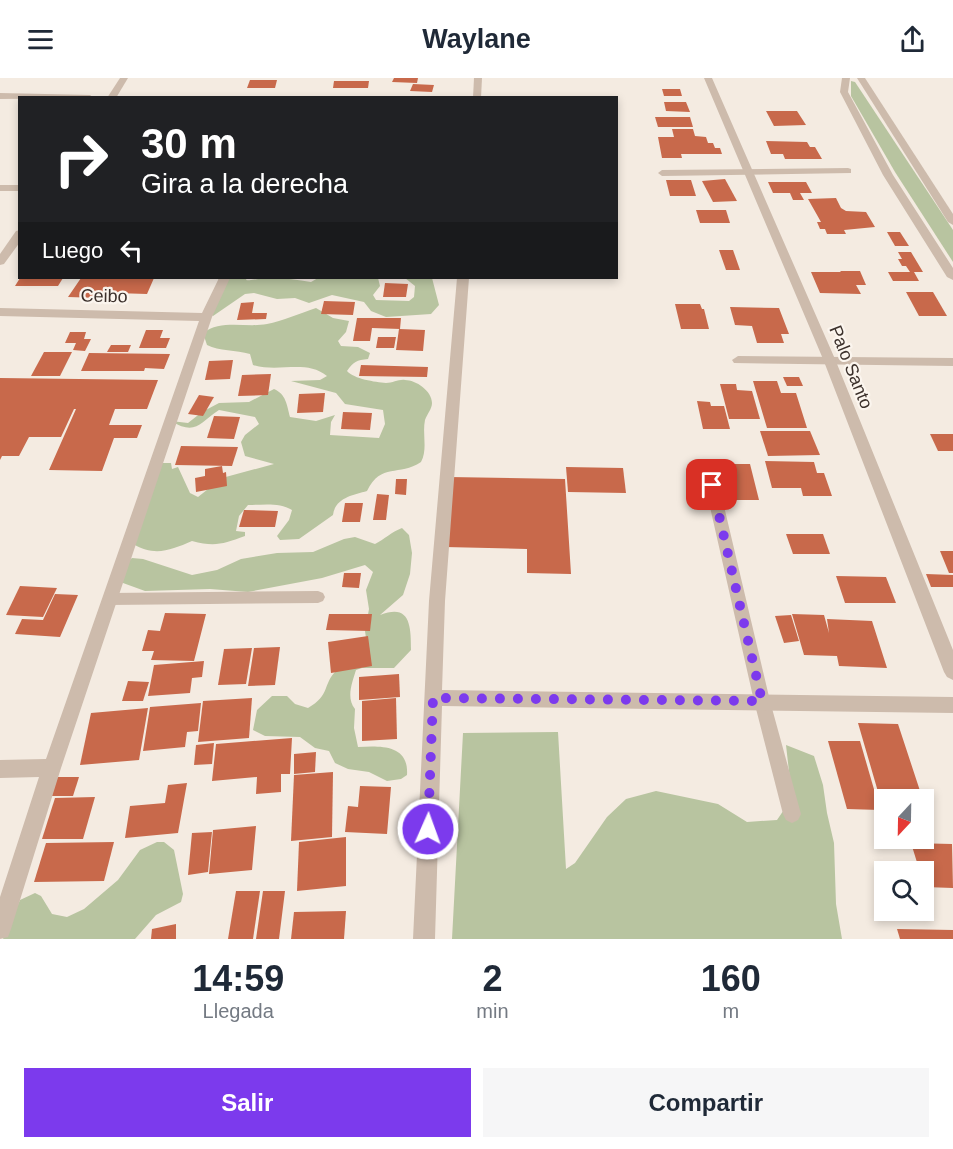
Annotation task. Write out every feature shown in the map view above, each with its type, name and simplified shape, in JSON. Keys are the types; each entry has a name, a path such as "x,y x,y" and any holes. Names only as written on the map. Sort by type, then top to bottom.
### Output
{"street":[{"path":"112,96 124,78"},
{"path":"477,96 478,78"},
{"name":"Palo Santo","path":"708,78 829,359 953,672"},
{"path":"846,78 844,92 887,173 953,276"},
{"path":"861,78 953,222"},
{"path":"0,96 18,96"},
{"path":"0,188 18,188"},
{"path":"0,262 18,236"},
{"path":"0,929 52,768 206,317 224,279"},
{"path":"424,939 437,601 462,279"},
{"name":"Ceibo","path":"0,312 206,317"},
{"path":"433,698 953,705"},
{"path":"0,769 52,768"}],"lane":[{"path":"662,173 848,171"},
{"path":"738,360 829,359 953,362"},
{"path":"712,485 762,701 792,814"},
{"path":"110,599 318,597"}],"green space":[{"path":"851,81 855,82 953,230 953,262 895,172 851,96"},
{"path":"219,279 286,279 311,282 316,279 378,279 380,286 373,295 376,300 409,301 414,297 415,286 406,279 432,279 439,305 431,314 386,317 371,311 364,302 332,295 309,303 295,298 277,299 254,293 245,294 213,316 208,312 214,301"},
{"path":"316,308 333,318 349,321 346,332 338,341 341,346 358,347 370,353 368,359 351,365 347,371 350,374 381,383 409,380 423,387 429,394 432,405 425,420 424,452 421,462 378,476 367,491 341,501 334,509 333,515 299,539 280,540 277,536 289,520 292,510 287,507 265,504 248,505 239,516 236,531 245,532 245,536 231,541 207,544 192,541 163,551 149,550 133,544 161,463 171,463 172,469 178,467 190,493 198,497 222,478 274,464 245,456 241,442 245,435 259,424 255,417 219,410 192,428 171,421 188,423 219,403 249,402 274,389 284,397 290,417 316,421 335,415 331,422 330,435 379,438 385,424 383,410 345,404 336,393 291,381 320,380 327,376 319,371 301,367 273,368 253,365 250,354 207,345 203,333 218,326 267,324"},
{"path":"402,528 409,535 412,553 410,574 403,595 380,615 390,612 403,614 409,625 411,650 394,668 356,670 350,695 355,709 354,728 358,747 384,747 398,752 406,765 407,775 401,779 387,781 369,772 348,769 335,763 329,751 315,748 300,737 265,736 253,730 257,710 272,696 287,696 295,704 308,708 320,699 329,680 337,670 368,652 365,631 369,609 366,590 373,572 365,565 322,578 248,592 210,589 145,591 123,583 119,575 123,566 132,558 143,559 192,575 217,570 241,559 277,553 313,552 344,539 355,537 375,544"},
{"path":"558,732 566,869 575,863 607,817 626,799 656,791 718,804 747,822 777,820 792,798 786,745 814,756 823,785 834,843 836,904 842,939 452,939 463,733"},
{"path":"157,842 164,842 174,850 183,894 181,902 156,915 135,939 3,939 20,900 35,893 41,896 52,914 67,917 84,909 118,880 140,850"}],"building":[{"path":"394,78 418,78 417,83 392,82"},
{"path":"250,80 277,80 275,88 247,88"},
{"path":"334,81 369,81 368,88 333,88"},
{"path":"413,84 434,85 432,92 410,91"},
{"path":"662,89 680,89 682,96 664,96"},
{"path":"664,102 686,102 690,112 666,111"},
{"path":"766,111 797,111 806,125 774,126"},
{"path":"655,117 690,117 693,127 658,127"},
{"path":"672,129 693,129 695,136 706,137 708,143 713,143 715,148 720,148 722,154 681,154 682,158 662,158 658,137 674,137"},
{"path":"766,141 807,142 810,147 815,147 822,159 785,159 783,154 771,154"},
{"path":"725,179 737,201 713,202 702,181"},
{"path":"666,180 691,180 696,196 670,196"},
{"path":"768,182 806,182 812,193 800,193 804,200 793,200 790,193 773,193"},
{"path":"836,198 841,208 846,211 866,212 875,227 844,230 846,234 827,234 825,229 820,229 817,222 821,222 808,199"},
{"path":"696,210 726,210 730,223 700,223"},
{"path":"887,232 900,232 909,246 895,246"},
{"path":"719,250 733,250 740,270 726,270"},
{"path":"898,252 911,252 923,272 914,272 919,281 893,281 888,272 910,272 906,266 902,266 898,259 902,259"},
{"path":"860,271 866,285 856,285 861,294 820,293 811,272"},
{"path":"19,279 62,279 58,286 15,286"},
{"path":"80,279 154,279 147,294 115,293 101,295 100,298 68,297"},
{"path":"385,283 408,284 406,297 383,297"},
{"path":"906,292 933,292 947,316 919,316"},
{"path":"324,301 355,302 353,315 321,314"},
{"path":"254,302 252,313 267,313 266,319 237,320 241,303"},
{"path":"675,304 700,304 704,309 709,329 681,329"},
{"path":"730,307 779,308 789,334 781,334 784,343 757,343 752,326 735,325"},
{"path":"357,318 401,318 400,329 372,328 370,341 353,341"},
{"path":"399,329 425,330 423,351 396,350"},
{"path":"146,330 163,330 160,338 170,338 166,348 139,348"},
{"path":"70,332 86,332 84,339 91,339 85,351 73,350 76,343 65,343"},
{"path":"378,337 396,337 394,348 376,348"},
{"path":"111,345 131,345 128,352 107,352"},
{"path":"44,352 72,352 60,376 31,376"},
{"path":"89,353 170,354 164,369 81,371"},
{"path":"233,360 230,379 205,380 209,361"},
{"path":"361,365 428,367 427,377 359,376"},
{"path":"271,374 268,395 238,396 242,375"},
{"path":"783,377 799,377 803,386 787,386"},
{"path":"0,378 158,380 147,409 115,409 109,425 142,425 137,438 114,438 102,471 49,470 76,409 61,437 29,437 19,456 2,456 0,460"},
{"path":"753,381 777,381 781,393 796,393 807,428 767,428"},
{"path":"720,384 736,384 737,390 752,391 760,419 729,419"},
{"path":"325,393 323,412 297,413 299,394"},
{"path":"199,395 214,397 203,416 188,414"},
{"path":"697,401 710,402 711,406 724,406 730,429 703,429"},
{"path":"343,412 372,413 370,430 341,429"},
{"path":"214,416 240,417 234,439 207,438"},
{"path":"760,431 810,431 820,455 768,456"},
{"path":"930,434 953,434 953,451 938,451"},
{"path":"181,446 238,447 232,466 175,465"},
{"path":"765,461 814,462 817,473 824,473 832,496 803,496 801,488 772,488"},
{"path":"714,464 750,464 759,500 722,500"},
{"path":"222,466 223,473 226,472 227,486 196,492 195,478 205,476 205,469"},
{"path":"566,467 623,468 626,493 568,492"},
{"path":"449,477 565,479 571,574 527,573 527,549 445,547"},
{"path":"396,479 407,479 406,495 395,494"},
{"path":"377,494 389,495 386,520 373,520"},
{"path":"345,503 363,503 360,522 342,522"},
{"path":"244,510 278,511 275,527 239,527"},
{"path":"786,534 823,534 830,554 793,554"},
{"path":"940,551 953,551 953,573 949,573"},
{"path":"344,573 361,573 359,588 342,587"},
{"path":"926,574 953,575 953,587 931,587"},
{"path":"836,576 886,577 896,603 845,603"},
{"path":"20,586 57,588 43,617 6,615"},
{"path":"55,594 78,595 60,637 15,634 22,619 43,620"},
{"path":"165,613 206,614 194,661 151,660 154,651 142,651 148,630 160,631"},
{"path":"329,614 372,614 370,631 326,630"},
{"path":"792,614 824,615 829,633 827,619 872,621 887,668 839,666 837,656 804,655"},
{"path":"791,615 799,641 784,643 775,616"},
{"path":"368,636 372,666 331,673 328,642"},
{"path":"280,647 275,685 248,686 254,648"},
{"path":"252,648 246,684 218,685 224,649"},
{"path":"204,661 202,677 192,678 190,693 148,696 154,665"},
{"path":"399,674 400,697 359,700 359,677"},
{"path":"128,681 149,682 143,701 122,701"},
{"path":"252,698 249,738 198,742 203,701"},
{"path":"396,698 397,739 362,741 362,701"},
{"path":"201,703 198,731 187,732 185,747 143,751 150,707"},
{"path":"148,708 139,760 80,765 91,713"},
{"path":"858,723 898,724 919,789 877,789"},
{"path":"292,738 290,774 281,774 281,792 256,794 257,777 212,781 216,744"},
{"path":"828,741 860,741 874,789 874,810 847,809"},
{"path":"214,743 212,764 194,765 196,745"},
{"path":"316,752 315,772 294,774 294,754"},
{"path":"333,772 332,837 291,841 294,775"},
{"path":"56,777 79,777 73,796 50,796"},
{"path":"187,783 178,833 125,838 130,806 165,803 168,785"},
{"path":"360,786 391,787 387,834 345,832 348,806 358,807"},
{"path":"95,797 83,839 42,839 55,798"},
{"path":"256,826 252,870 209,874 213,830"},
{"path":"212,832 208,872 188,875 192,833"},
{"path":"346,837 346,886 297,891 299,842"},
{"path":"114,842 104,881 34,882 46,843"},
{"path":"934,844 952,844 953,888 934,887 934,861 917,861 913,849 934,849"},
{"path":"236,891 260,891 253,939 228,939"},
{"path":"263,891 285,891 279,939 256,939"},
{"path":"346,911 344,939 291,939 294,912"},
{"path":"176,924 176,939 151,939 152,929"},
{"path":"897,929 953,930 953,939 900,939"}],"route":[{"path":"428,829 433,698 762,701 712,485"}]}
